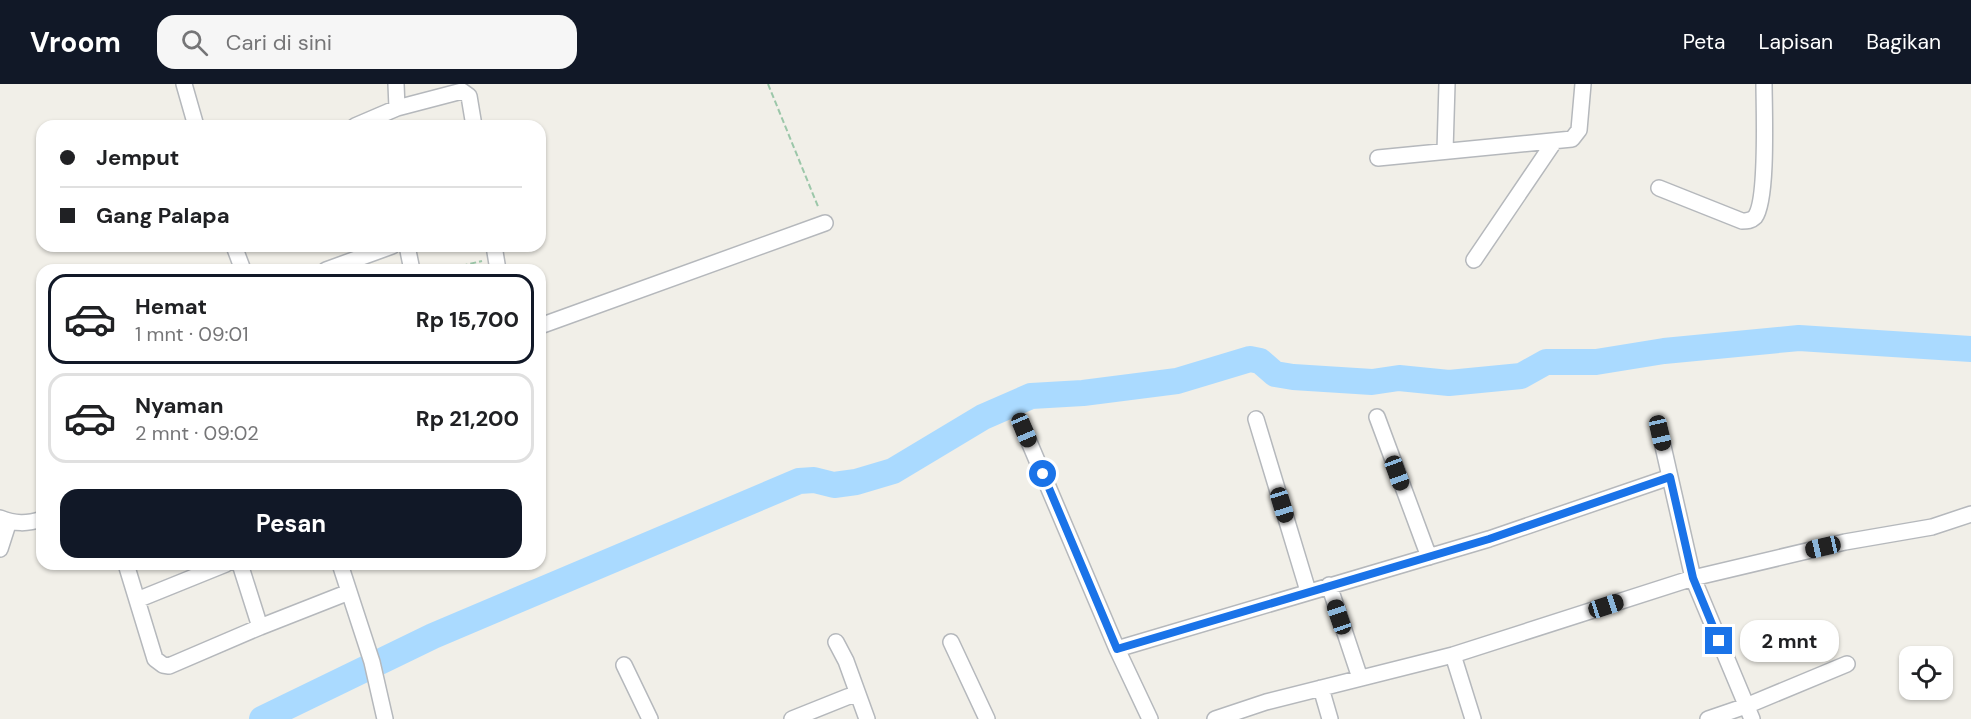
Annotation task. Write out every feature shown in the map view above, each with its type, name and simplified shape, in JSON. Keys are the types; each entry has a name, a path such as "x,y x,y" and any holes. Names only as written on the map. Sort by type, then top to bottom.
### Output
{"street":[{"path":"184,84 194,120"},
{"path":"392,116 396,84"},
{"path":"1445,151 1447,84"},
{"path":"1378,158 1568,140 1577,134 1583,84"},
{"path":"1659,188 1742,221 1754,218 1761,197 1764,162 1764,84"},
{"path":"377,120 462,91 469,96 473,120"},
{"path":"1474,260 1554,142"},
{"path":"546,324 825,223"},
{"path":"342,264 376,252"},
{"path":"1377,417 1429,557"},
{"path":"1256,419 1308,591"},
{"path":"1024,430 1117,649 1150,719"},
{"path":"1660,433 1693,578 1749,712"},
{"path":"1117,649 1501,536 1670,477"},
{"path":"1215,719 1266,702 1453,655 1693,578 1845,542 1932,527 1971,514"},
{"path":"0,549 5,519 31,523 36,521"},
{"path":"128,570 155,659 163,665 175,665 349,592"},
{"path":"137,600 211,570"},
{"path":"242,570 261,627"},
{"path":"342,570 376,679 385,719"},
{"path":"1329,585 1360,678"},
{"path":"836,642 846,661 867,719"},
{"path":"951,642 987,719"},
{"path":"1453,655 1473,719"},
{"path":"1708,719 1749,712 1847,664"},
{"path":"624,665 650,719"},
{"path":"1321,688 1330,719"},
{"path":"792,719 857,694"}],"path":[{"path":"768,84 825,223"},
{"path":"470,264 496,258"}],"waterway":[{"path":"262,719 433,636 799,481 814,480 834,485 856,482 893,471 983,417 1031,396 1083,393 1177,381 1250,359 1260,361 1275,374 1293,377 1372,382 1399,378 1449,383 1521,376 1546,362 1596,362 1664,351 1799,338 1971,349"}],"route":[{"path":"1043,474 1117,649 1489,539 1670,477 1693,578 1719,641"}]}
